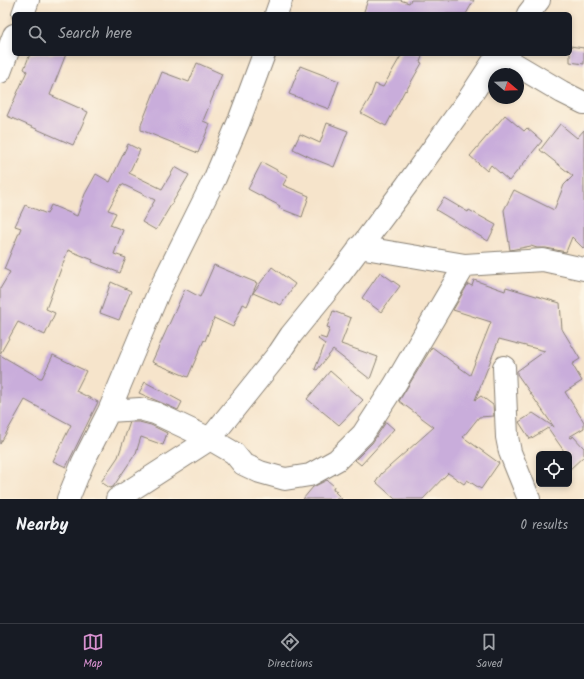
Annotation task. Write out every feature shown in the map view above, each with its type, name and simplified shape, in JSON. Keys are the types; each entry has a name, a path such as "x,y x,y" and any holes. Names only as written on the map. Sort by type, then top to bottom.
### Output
{"street":[{"path":"24,12 28,0"},
{"path":"277,12 281,0"},
{"path":"530,12 539,0"},
{"path":"0,72 12,40"},
{"path":"68,499 83,462 109,411 159,291 215,178 239,121 263,56"},
{"path":"116,499 210,439 279,353 291,334 335,281 470,97 497,56"},
{"path":"501,56 562,92 584,103"},
{"path":"359,248 465,265 542,260 584,269"},
{"path":"223,421 234,453 243,464 260,472 285,479 310,475 337,460 363,434 394,386 465,265"},
{"path":"504,367 510,452 529,499"},
{"path":"109,411 140,409 155,413 210,439 234,453"}],"building":[{"path":"368,0 400,0 409,3 411,0 474,0 467,12 364,12"},
{"path":"572,46 584,48 584,64 570,62 570,56 572,56"},
{"path":"29,56 65,56 50,95 88,112 73,145 7,116 27,71 24,69"},
{"path":"401,56 422,56 420,62 422,63 406,91 405,90 386,126 361,113 370,98 375,84 383,87"},
{"path":"197,63 222,74 203,121 210,124 198,153 141,130 141,125 162,72 189,82"},
{"path":"300,66 339,81 329,109 289,94"},
{"path":"505,115 524,131 527,128 542,141 509,181 491,165 487,171 470,156"},
{"path":"327,123 348,131 334,167 293,149 300,134 320,143"},
{"path":"560,124 577,138 584,130 584,249 572,237 566,252 531,246 510,250 504,210 514,190 554,210 564,185 573,176 540,150"},
{"path":"128,144 140,150 129,173 162,189 175,167 189,175 156,230 142,222 155,200 122,184 108,210 116,213 110,225 123,230 114,254 126,258 120,273 92,262 93,260 68,250 46,309 55,313 45,335 18,322 0,354 0,289 10,272 4,269 21,228 15,226 25,205 47,214 51,205 77,216 85,194 96,174 110,182"},
{"path":"262,162 288,176 283,185 309,196 302,217 279,208 280,206 248,189"},
{"path":"444,198 468,212 469,210 496,225 488,241 436,210"},
{"path":"214,265 257,283 247,306 243,304 233,327 214,318 188,377 152,362 185,289 200,297"},
{"path":"272,267 295,284 281,305 253,293"},
{"path":"380,272 400,286 381,312 362,298"},
{"path":"474,280 505,291 506,287 560,303 562,329 580,359 572,364 582,381 565,392 584,422 584,428 569,437 572,438 573,436 584,448 584,456 572,467 572,451 564,451 548,428 530,439 519,422 533,413 554,427 517,374 517,371 545,351 499,339 475,400 481,396 493,405 494,416 479,417 463,437 499,463 481,489 467,480 464,484 448,473 423,499 395,499 376,482 381,474 434,427 399,401 432,347 470,375 491,322 453,310 468,284 472,286"},
{"path":"111,282 131,291 119,320 100,313"},
{"path":"333,311 351,318 341,344 378,357 370,379 333,350 317,370 315,369 325,344 318,339 320,337 326,339 330,328 327,327"},
{"path":"0,355 40,378 42,378 53,355 86,371 76,391 98,402 66,467 53,461 71,425 25,400 0,444"},
{"path":"330,371 363,400 339,425 307,399"},
{"path":"145,382 182,402 178,410 139,393"},
{"path":"130,422 139,422 151,425 167,433 163,445 141,437 136,453 113,487 110,488 101,482 118,457"},
{"path":"386,422 394,429 361,465 355,460 372,443"},
{"path":"327,480 334,486 333,489 337,491 335,492 342,499 303,499 313,487"}]}
